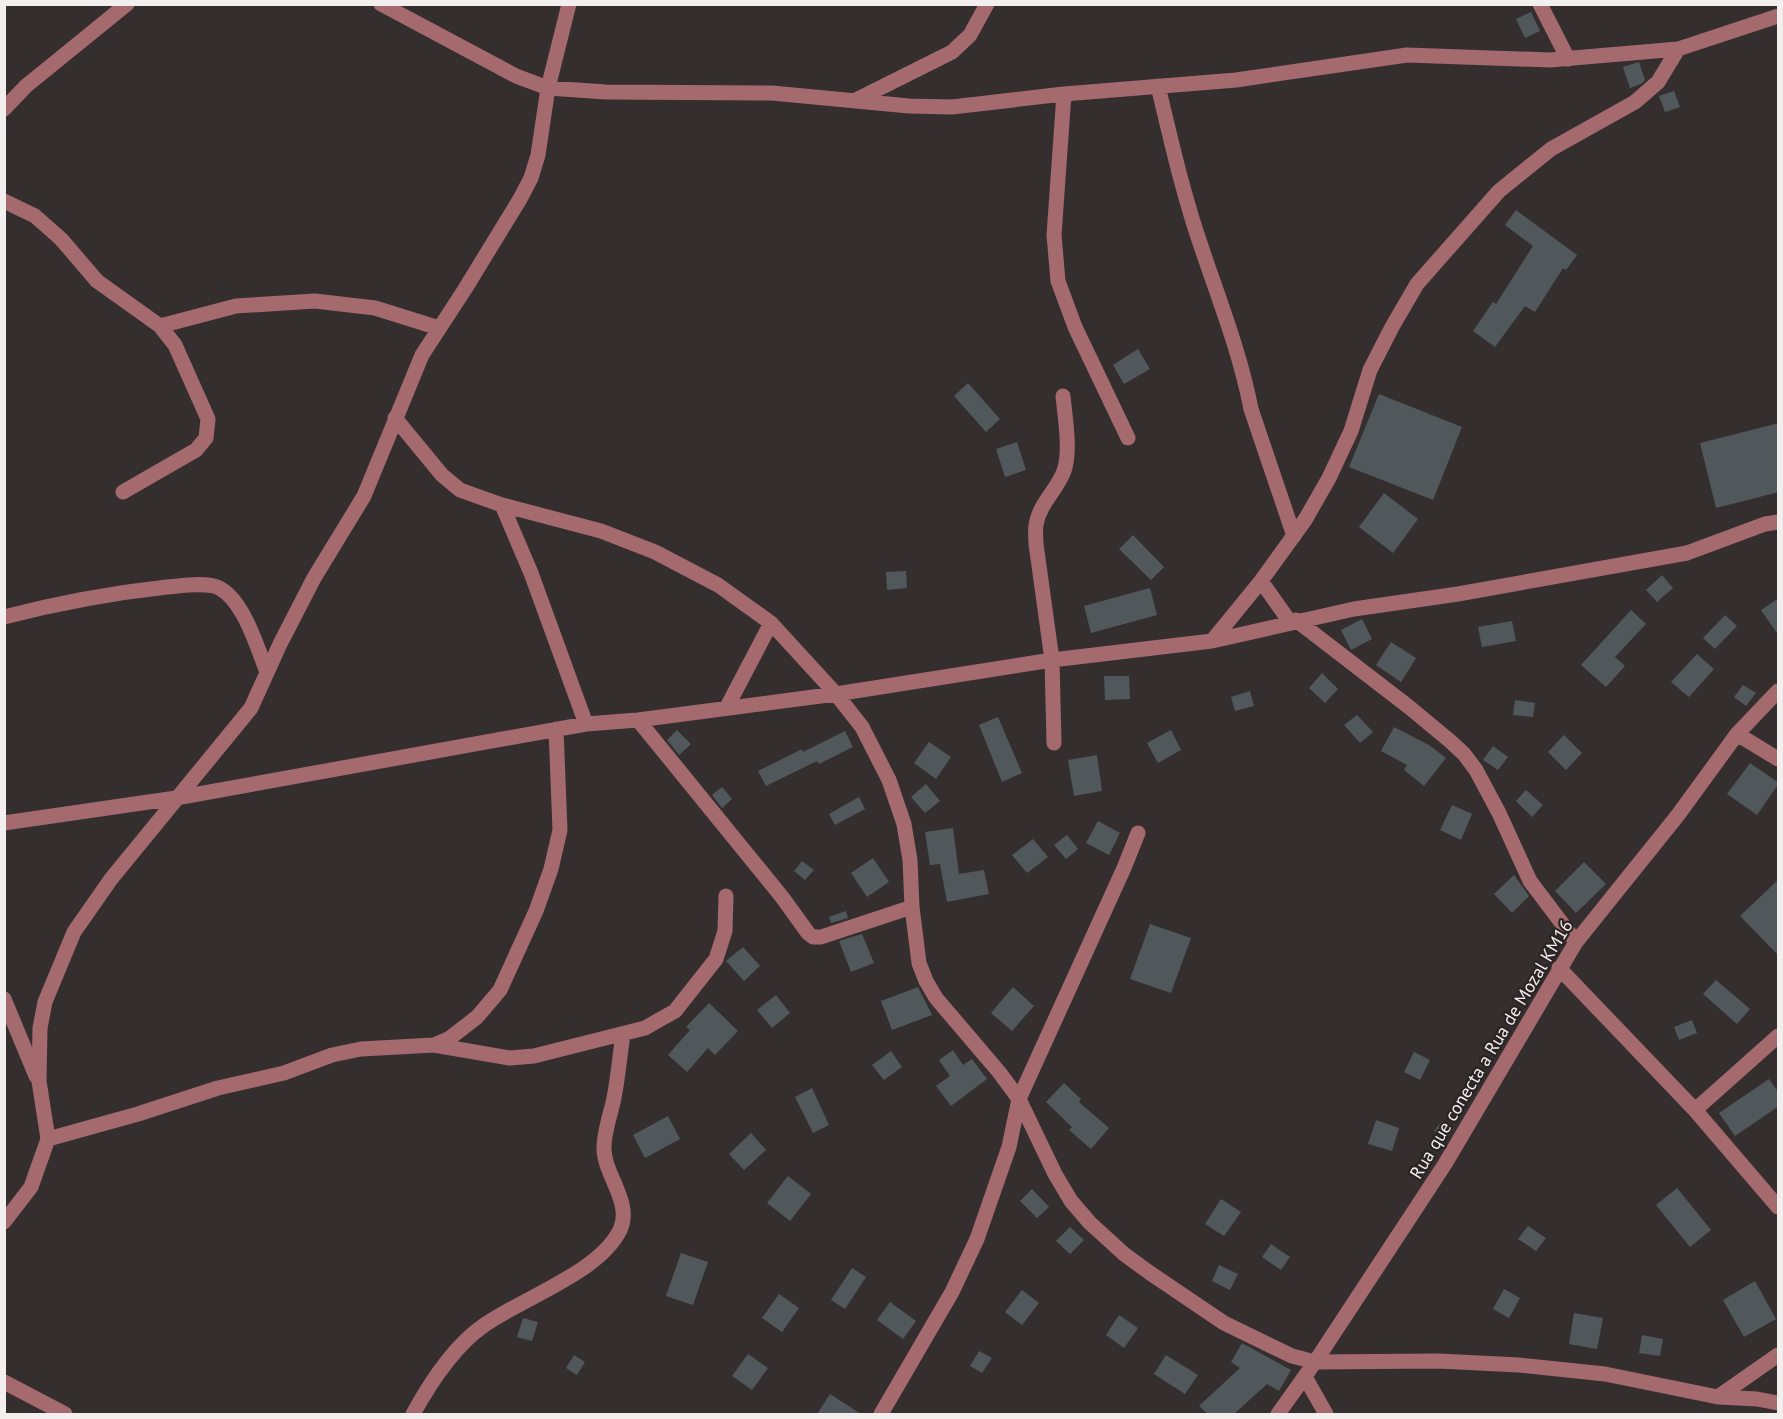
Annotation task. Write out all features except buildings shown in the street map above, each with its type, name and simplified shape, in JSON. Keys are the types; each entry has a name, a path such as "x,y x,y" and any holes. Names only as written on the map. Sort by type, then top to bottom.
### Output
{"street":[{"path":"4,109 26,86 127,4"},
{"path":"381,4 516,76 548,88 606,92 772,93 909,106 952,107 1064,94 1236,80 1407,55 1550,60 1678,49 1779,16"},
{"path":"854,101 952,52 970,35 987,4"},
{"path":"1540,4 1568,59"},
{"path":"4,1222 31,1187 48,1139 39,1081 40,1028 45,1002 74,932 111,879 250,708 314,578 364,496 422,355 531,178 538,155 548,88 572,8"},
{"path":"1212,640 1261,582 1294,536 1329,478 1351,431 1370,370 1417,285 1499,191 1551,149 1635,102 1658,82 1678,49"},
{"path":"1158,87 1181,183 1226,316 1251,408 1294,536"},
{"path":"1064,94 1054,235 1058,281 1075,327 1128,438"},
{"path":"4,201 35,216 61,238 97,281 160,326 175,345 208,419 206,438 196,450 123,492"},
{"path":"160,326 236,306 315,301 375,308 439,328"},
{"path":"1054,743 1052,660 1036,544 1036,524 1042,506 1059,482 1065,468 1067,453 1063,396"},
{"path":"395,418 442,475 460,490 502,505 601,531 655,552 718,585 771,623 836,694 862,727 889,780 904,824 910,860 912,908 919,963 926,981 936,998 1019,1099 1054,1174 1071,1201 1090,1223 1124,1254 1224,1323 1292,1356 1315,1362 1438,1361 1519,1365 1605,1374 1718,1397 1757,1399 1779,1403"},
{"path":"502,505 531,573 586,724"},
{"path":"4,823 176,798 586,724 638,720 836,694 1052,660 1212,640 1354,609 1458,594 1687,553 1765,524 1779,522"},
{"path":"1261,582 1293,621 1409,707 1464,754 1476,770 1499,813 1530,881 1576,942"},
{"path":"4,616 131,591 189,585 216,587 232,599 242,614 267,672"},
{"path":"727,707 771,623"},
{"name":"Rua que conecta a Rua de Mozal KM16","path":"1278,1414 1305,1377 1445,1164 1576,942 1678,815 1737,734 1779,691"},
{"path":"638,720 813,937 821,937 912,908"},
{"path":"434,1045 450,1038 477,1017 500,990 536,911 551,868 560,830 556,729"},
{"path":"1737,734 1779,759"},
{"path":"881,1414 952,1292 977,1239 1009,1146 1019,1099 1124,868 1138,832"},
{"path":"48,1139 138,1114 218,1088 284,1073 332,1055 361,1049 434,1045 518,1058 645,1028 675,1011 716,959 724,931 726,896"},
{"path":"1559,968 1695,1110 1779,1207"},
{"path":"4,999 39,1081"},
{"path":"413,1414 422,1397 452,1356 481,1327 515,1305 565,1280 603,1254 621,1230 623,1216 620,1198 608,1169 603,1147 614,1096 622,1034"},
{"path":"1695,1110 1779,1036"},
{"path":"1718,1397 1779,1355"},
{"path":"1305,1377 1326,1414"},
{"path":"4,1382 65,1414"}]}
